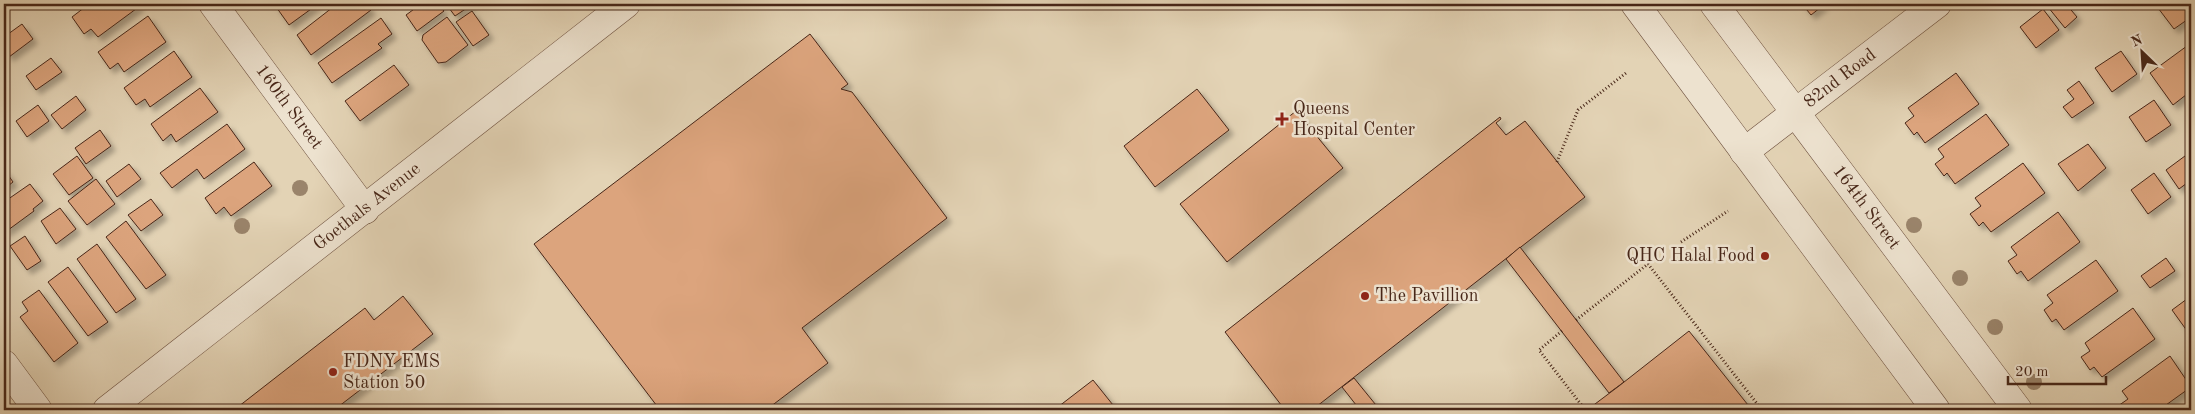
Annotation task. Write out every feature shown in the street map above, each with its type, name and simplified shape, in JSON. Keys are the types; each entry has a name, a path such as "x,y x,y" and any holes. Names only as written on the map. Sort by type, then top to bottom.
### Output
{"street":[{"name":"160th Street","path":"213,4 365,210"},
{"name":"Goethals Avenue","path":"107,410 626,4"},
{"path":"1635,4 1936,410"},
{"name":"164th Street","path":"1714,4 2018,410"},
{"name":"82nd Road","path":"1744,152 1937,4"},
{"path":"4,364 38,410"}],"path":[{"path":"1557,162 1578,110 1626,73"},
{"path":"1681,242 1728,211"},
{"path":"1576,320 1648,264 1654,263"},
{"path":"1648,264 1762,410"},
{"path":"1562,331 1539,350 1583,407"}],"building":[{"path":"89,4 138,4 140,6 98,37 91,29 84,34 72,17"},
{"path":"274,4 318,4 289,25"},
{"path":"337,4 366,4 371,10 311,55 297,35"},
{"path":"421,4 438,4 444,11 417,31 406,15"},
{"path":"446,4 473,4 455,16"},
{"path":"1802,4 1825,4 1811,15"},
{"path":"2051,4 2066,4 2077,17 2065,28 2048,7"},
{"path":"2155,4 2191,4 2191,17 2174,29"},
{"path":"2043,9 2059,30 2036,48 2020,27"},
{"path":"472,11 489,35 473,46 456,22"},
{"path":"148,16 166,42 124,72 118,63 110,69 98,52"},
{"path":"447,17 468,45 446,62 438,63 422,40 423,35"},
{"path":"381,18 392,34 378,44 382,48 332,83 318,63"},
{"path":"22,24 33,39 9,57 4,50 4,37"},
{"path":"810,34 848,84 841,89 852,92 947,218 802,328 828,363 766,410 660,410 534,244"},
{"path":"2191,43 2191,91 2173,105 2150,73"},
{"path":"174,51 192,77 150,107 145,99 136,105 124,88"},
{"path":"2121,51 2137,74 2112,92 2095,68"},
{"path":"51,58 62,72 36,90 26,76"},
{"path":"394,65 409,85 360,121 345,101"},
{"path":"1956,73 1979,104 1925,143 1917,132 1914,135 1905,123 1914,116 1908,108"},
{"path":"2079,81 2094,103 2072,118 2063,107 2074,99 2067,90"},
{"path":"200,88 218,112 176,142 171,134 163,141 151,124"},
{"path":"1197,89 1229,130 1155,187 1124,146"},
{"path":"76,96 86,110 62,129 51,115"},
{"path":"2154,100 2171,125 2146,142 2129,117"},
{"path":"38,105 49,121 27,137 16,121"},
{"path":"1296,111 1343,168 1227,262 1180,204"},
{"path":"1986,114 2009,145 1955,184 1947,173 1944,176 1935,164 1944,157 1938,149"},
{"name":"The Pavillion","path":"1500,117 1501,119 1496,123 1506,135 1525,121 1585,197 1312,410 1285,410 1225,332"},
{"path":"227,124 245,149 204,179 197,169 172,188 160,173"},
{"path":"100,130 111,146 86,164 75,148"},
{"path":"2088,144 2106,168 2078,191 2058,164"},
{"path":"2189,153 2191,156 2191,180 2179,189 2166,170"},
{"path":"77,156 93,178 69,195 53,174"},
{"path":"254,162 272,186 231,216 224,207 216,214 205,198"},
{"path":"2023,163 2045,193 1991,232 1983,222 1979,226 1970,214 1981,206 1975,198"},
{"path":"129,164 141,179 117,197 106,181"},
{"path":"4,169 13,182 4,189"},
{"path":"2154,173 2171,197 2148,214 2131,190"},
{"path":"96,179 115,204 87,225 68,201"},
{"path":"30,184 43,201 33,209 34,211 4,233 4,202"},
{"path":"151,199 163,215 141,231 128,215"},
{"path":"60,208 76,229 56,244 41,221"},
{"path":"2058,212 2080,242 2028,281 2021,271 2017,274 2008,261 2017,255 2011,247"},
{"path":"126,221 166,275 146,289 106,237"},
{"path":"25,236 41,261 27,270 10,246"},
{"path":"97,244 136,299 116,313 77,259"},
{"path":"1520,247 1624,382 1609,393 1506,259"},
{"path":"2166,258 2175,271 2150,288 2141,276"},
{"path":"2096,260 2118,291 2064,330 2056,319 2052,322 2044,310 2053,303 2047,295"},
{"path":"68,267 108,322 88,336 48,282"},
{"path":"39,290 78,343 54,362 20,317 28,311 22,302"},
{"name":"FDNY EMS Station 50","path":"403,296 433,334 334,410 234,410 365,308 374,320"},
{"path":"2191,296 2191,335 2190,335 2172,310"},
{"path":"2133,308 2155,339 2102,377 2094,367 2090,370 2081,357 2090,351 2085,343"},
{"path":"1689,331 1752,410 1587,410 1619,386"},
{"path":"2170,356 2191,387 2159,410 2121,410 2118,406 2128,399 2122,391"},
{"path":"1354,378 1380,410 1360,410 1342,387"},
{"path":"1093,380 1117,410 1054,410"}],"place":[{"name":"Queens Hospital Center","path":"1282,119"},
{"name":"QHC Halal Food","path":"1765,256"},
{"name":"The Pavillion","path":"1365,296"},
{"name":"FDNY EMS Station 50","path":"333,372"}]}
